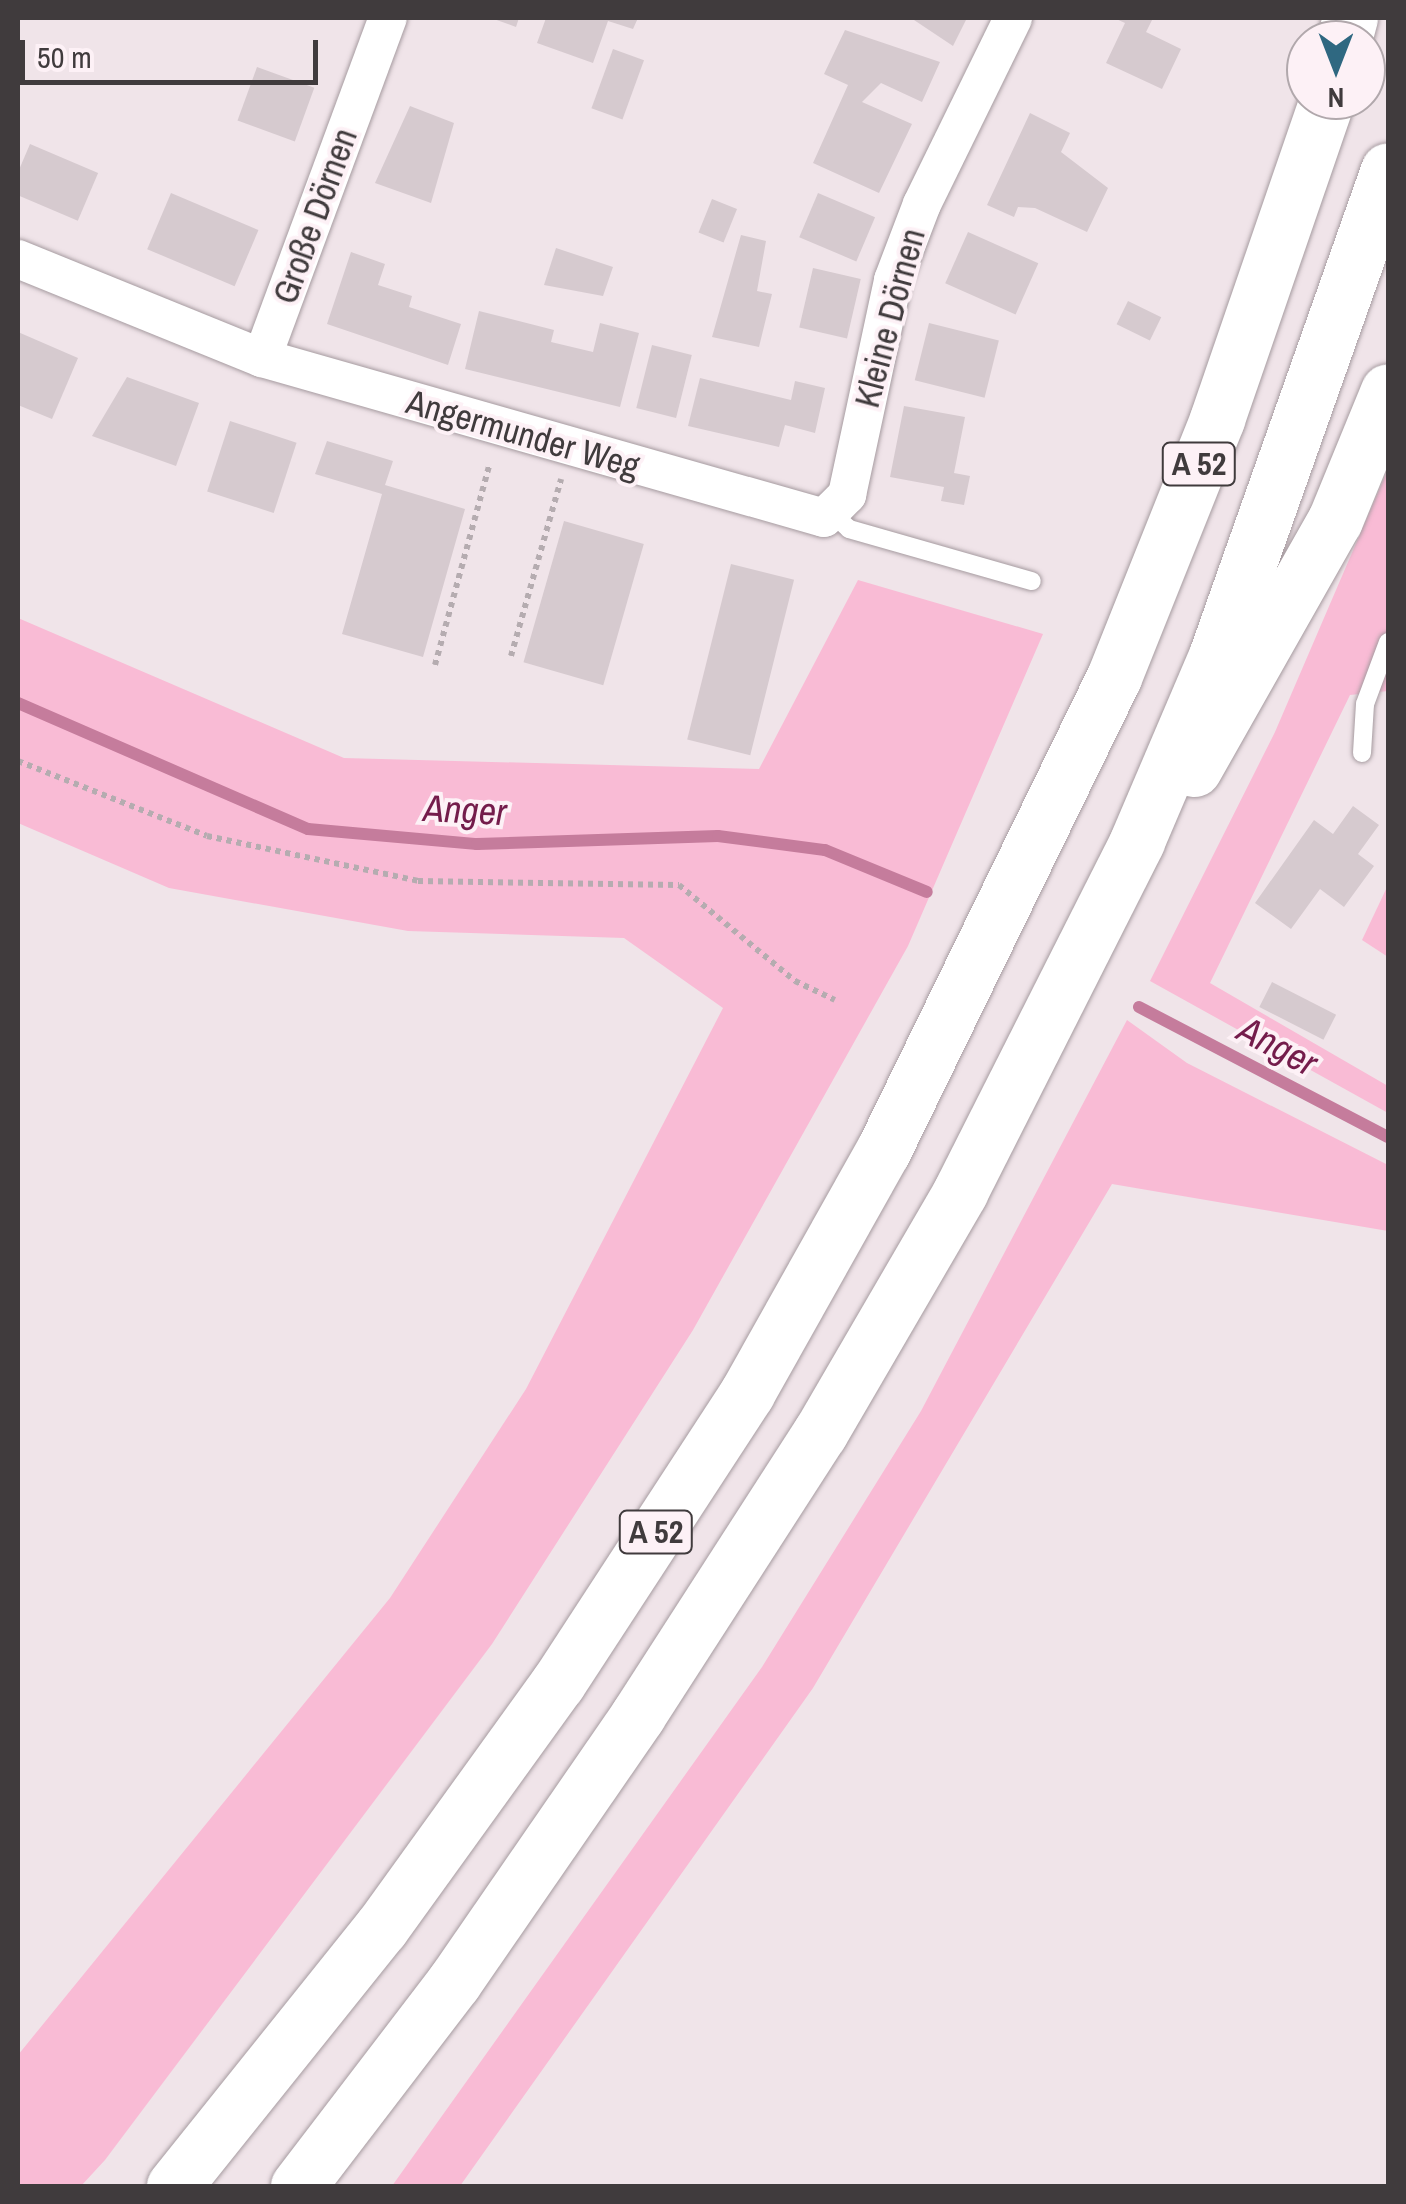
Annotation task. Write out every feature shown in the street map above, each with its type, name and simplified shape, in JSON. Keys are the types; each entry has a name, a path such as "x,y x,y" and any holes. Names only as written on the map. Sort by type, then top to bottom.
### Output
{"highway":[{"name":"A 52","path":"174,2186 381,1928 558,1683 747,1393 883,1151 1114,677 1217,419 1320,120"},
{"name":"A 52","path":"298,2186 465,1967 820,1433 960,1192 1138,841 1216,653 1388,170"},
{"path":"1138,841 1253,677 1336,520 1388,390"}],"street":[{"name":"Große Dörnen","path":"262,358 388,18"},
{"name":"Kleine Dörnen","path":"833,514 848,496 899,265 1013,18"},
{"name":"Angermunder Weg","path":"18,259 262,358 810,518 833,514"}],"lane":[{"name":"Angermunder Weg","path":"833,514 849,529 1032,581"},
{"path":"1362,752 1365,704 1388,642"}],"path":[{"path":"435,664 500,427"},
{"path":"512,656 570,448"},
{"path":"18,761 206,836 418,882 679,885 795,980 835,1000"}],"shaded area":[{"path":"1388,469 1388,691 1350,695 1210,983 1388,1086 1388,1113 1150,981 1275,732"},
{"path":"858,580 1043,634 908,946 693,1330 492,1644 105,2160 81,2186 18,2186 18,2055 390,1598 526,1389 723,1008 624,938 408,931 169,888 18,823 18,618 344,758 759,769"},
{"path":"1388,885 1388,957 1362,940"},
{"path":"1127,1020 1187,1063 1388,1165 1388,1231 1112,1184 813,1688 460,2186 392,2186 762,1667 921,1411"}],"building":[{"path":"491,18 519,18 516,27"},
{"path":"546,18 638,18 633,29 608,21 593,63 537,43"},
{"path":"911,18 967,18 953,46"},
{"path":"1114,18 1153,18 1146,32 1181,49 1162,89 1106,63 1125,23"},
{"path":"845,30 940,62 922,102 881,83 862,102 912,124 879,193 813,163 848,85 824,74"},
{"path":"613,49 644,60 622,119 591,108"},
{"path":"257,67 314,88 295,141 238,121"},
{"path":"410,106 454,123 431,203 375,183"},
{"path":"1030,113 1070,133 1061,152 1108,188 1087,232 1035,208 1018,207 1014,217 987,205"},
{"path":"30,144 98,173 78,221 18,195 18,172"},
{"path":"171,193 258,230 235,286 147,249"},
{"path":"818,193 875,217 856,261 799,237"},
{"path":"712,199 737,209 724,242 699,232"},
{"path":"968,232 1038,263 1016,314 945,283"},
{"path":"741,235 766,241 757,291 772,294 759,347 712,337"},
{"path":"556,248 613,267 603,296 544,285"},
{"path":"351,252 385,264 378,285 412,296 409,307 461,324 448,365 327,324"},
{"path":"813,268 861,279 847,338 799,327"},
{"path":"1128,301 1161,317 1150,341 1117,324"},
{"path":"479,311 554,330 551,342 593,352 600,323 639,333 620,407 465,369"},
{"path":"929,323 999,340 985,398 915,380"},
{"path":"18,332 78,358 52,419 18,405"},
{"path":"652,345 692,355 676,418 636,408"},
{"path":"127,377 199,403 176,466 92,436"},
{"path":"700,378 791,400 795,381 825,388 815,433 785,425 779,447 688,426"},
{"path":"904,406 965,417 954,473 970,476 964,505 941,501 944,487 890,477"},
{"path":"230,421 297,443 274,513 207,491"},
{"path":"327,441 393,461 385,485 465,509 423,657 342,634 382,494 315,474"},
{"path":"564,521 644,544 603,685 523,662"},
{"path":"731,564 794,580 750,755 687,740"},
{"path":"1353,806 1379,825 1358,854 1374,866 1344,907 1320,889 1291,929 1255,903 1314,820 1333,834"},
{"path":"1272,982 1336,1015 1323,1040 1259,1007"}],"waterway":[{"name":"Anger","path":"18,703 308,829 477,844 718,836 825,850 927,892"},
{"name":"Anger","path":"1139,1007 1388,1137"}]}
